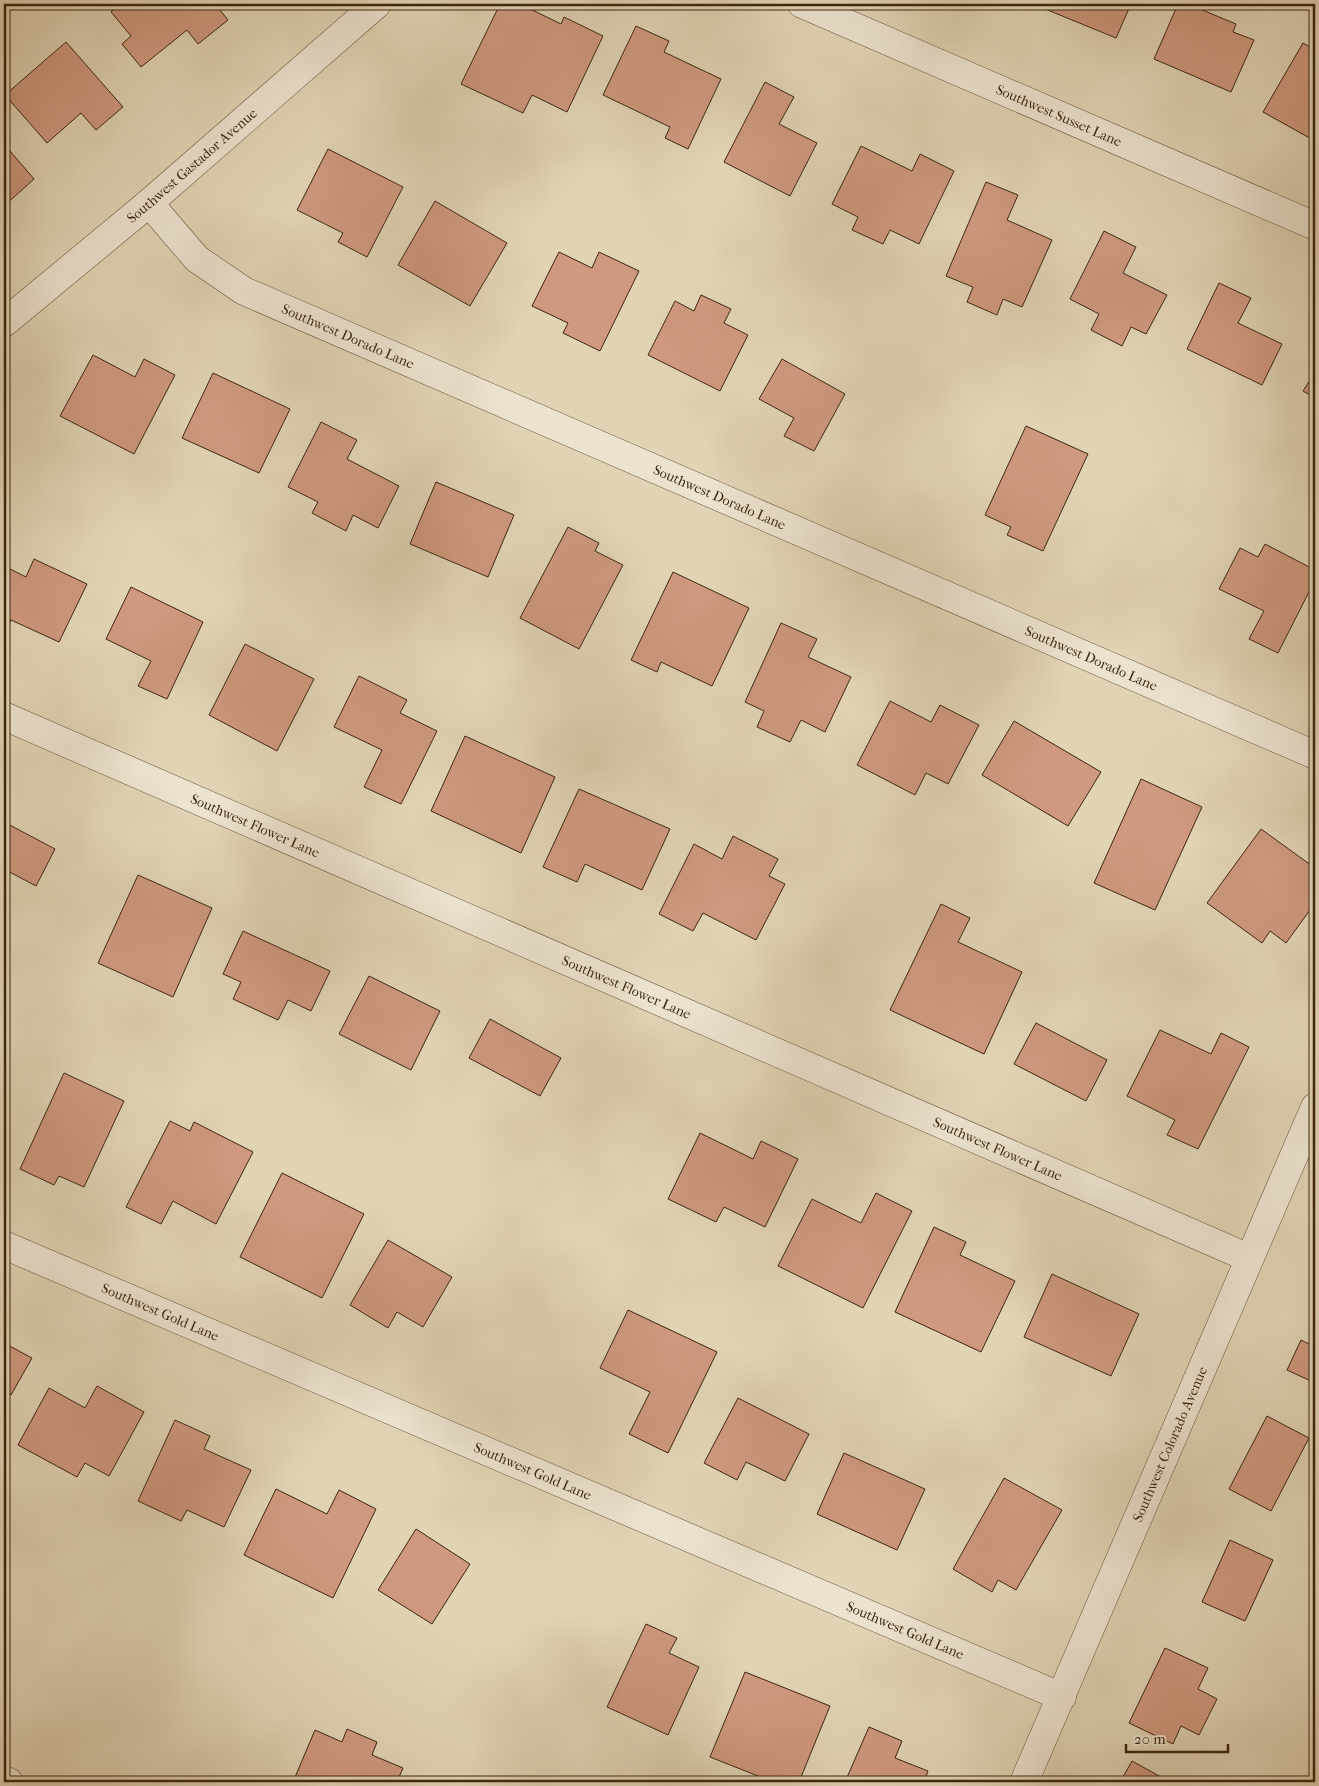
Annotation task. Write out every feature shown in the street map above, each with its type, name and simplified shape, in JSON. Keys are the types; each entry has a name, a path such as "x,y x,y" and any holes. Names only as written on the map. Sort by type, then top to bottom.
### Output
{"street":[{"name":"Southwest Gastador Avenue","path":"4,323 149,203 377,4"},
{"name":"Southwest Susset Lane","path":"802,4 1315,226"},
{"name":"Southwest Dorado Lane","path":"149,203 197,258 244,291 1315,754"},
{"name":"Southwest Flower Lane","path":"4,716 1249,1258"},
{"name":"Southwest Colorado Avenue","path":"1024,1782 1315,1107"},
{"name":"Southwest Gold Lane","path":"4,1245 1062,1697"},
{"path":"4,1780 9,1782"}],"building":[{"path":"120,4 215,4 228,20 198,44 187,30 141,67 122,44 131,36 111,12"},
{"path":"500,4 520,4 561,24 564,17 603,36 567,112 532,95 523,113 461,84"},
{"path":"1033,4 1131,4 1116,38"},
{"path":"1178,4 1188,4 1236,24 1233,32 1254,40 1231,92 1154,59"},
{"path":"636,26 669,41 664,52 721,79 688,149 665,138 670,127 603,95"},
{"path":"66,42 123,107 96,130 81,113 47,143 5,95"},
{"path":"1303,43 1315,50 1315,141 1263,112"},
{"path":"765,82 794,97 779,124 817,143 790,196 724,162"},
{"path":"4,144 34,179 4,206"},
{"path":"861,146 912,171 920,154 954,171 919,244 890,230 883,244 852,230 858,217 832,204"},
{"path":"328,149 403,187 367,257 338,242 343,233 297,210"},
{"path":"986,182 1018,195 1007,220 1052,240 1022,307 1003,299 997,315 967,302 973,287 946,276"},
{"path":"435,201 507,243 470,306 398,265"},
{"path":"1104,231 1136,247 1123,273 1167,295 1146,334 1131,327 1122,346 1091,330 1099,314 1070,299"},
{"path":"559,252 592,268 599,252 639,271 600,351 563,333 568,323 532,306"},
{"path":"1219,283 1251,298 1238,323 1282,344 1262,385 1187,349"},
{"path":"701,295 731,309 724,323 748,335 720,391 648,355 675,301 694,311"},
{"path":"93,355 135,377 144,359 175,375 134,454 60,416"},
{"path":"782,359 845,394 814,451 784,436 794,418 759,399"},
{"path":"1315,372 1315,398 1303,391"},
{"path":"213,373 290,409 259,473 182,438"},
{"path":"321,422 357,440 347,459 399,486 378,528 353,515 346,531 312,513 318,502 288,487"},
{"path":"1026,426 1088,454 1043,551 1007,535 1011,527 985,515"},
{"path":"436,482 514,515 488,577 410,544"},
{"path":"568,527 599,543 595,551 623,565 579,649 520,618"},
{"path":"1265,544 1315,570 1315,580 1278,653 1249,639 1264,611 1219,589 1240,548 1258,557"},
{"path":"34,559 87,584 59,642 11,620 6,631 4,629 4,566 26,577"},
{"path":"673,572 749,608 712,686 661,662 657,672 631,660"},
{"path":"131,587 203,622 167,699 138,686 151,661 106,639"},
{"path":"781,623 817,639 808,657 851,677 825,732 801,720 790,742 757,727 764,711 745,702"},
{"path":"245,644 314,679 277,751 209,715"},
{"path":"359,676 407,700 400,713 437,731 401,804 364,787 382,750 334,727"},
{"path":"890,701 931,722 940,705 979,725 948,784 926,773 915,795 857,765"},
{"path":"1014,721 1101,772 1068,826 982,775"},
{"path":"465,736 555,777 521,853 431,811"},
{"path":"1141,779 1202,807 1155,910 1094,883"},
{"path":"579,789 670,829 642,890 585,864 577,882 543,867"},
{"path":"4,822 55,849 36,886 4,869"},
{"path":"1261,829 1315,868 1315,903 1286,943 1270,931 1262,943 1207,903"},
{"path":"733,836 778,859 769,876 785,884 756,940 703,913 693,931 659,914 694,844 722,859"},
{"path":"138,875 212,908 173,997 98,963"},
{"path":"941,904 970,918 958,942 1022,972 984,1054 890,1010"},
{"path":"243,931 330,971 311,1011 288,1000 278,1020 233,999 241,982 223,974"},
{"path":"369,976 440,1011 411,1070 339,1034"},
{"path":"490,1019 561,1058 540,1096 469,1058"},
{"path":"1036,1023 1107,1060 1086,1101 1014,1064"},
{"path":"1160,1030 1211,1054 1221,1033 1249,1047 1198,1149 1167,1135 1175,1120 1127,1096"},
{"path":"64,1073 124,1101 84,1187 59,1176 54,1185 20,1169"},
{"path":"170,1121 190,1131 194,1122 253,1152 216,1224 173,1201 161,1224 126,1207"},
{"path":"700,1133 753,1159 761,1141 798,1159 765,1227 724,1207 716,1222 668,1199"},
{"path":"282,1173 364,1214 322,1298 240,1257"},
{"path":"876,1193 912,1211 863,1308 778,1266 812,1199 861,1223"},
{"path":"934,1227 966,1242 960,1255 1015,1281 981,1352 895,1312"},
{"path":"388,1240 452,1277 423,1327 397,1312 388,1328 350,1305"},
{"path":"1052,1274 1139,1314 1111,1376 1024,1337"},
{"path":"628,1310 717,1352 668,1453 629,1434 650,1392 600,1368"},
{"path":"1301,1340 1315,1347 1315,1383 1287,1370"},
{"path":"4,1343 32,1358 11,1395 4,1391"},
{"path":"97,1386 144,1412 109,1476 85,1463 77,1477 18,1445 49,1388 85,1408"},
{"path":"738,1398 809,1434 785,1481 746,1462 737,1480 704,1463"},
{"path":"1267,1416 1309,1438 1271,1511 1229,1489"},
{"path":"175,1420 210,1436 204,1449 251,1470 224,1527 187,1510 181,1521 138,1501"},
{"path":"844,1453 925,1489 897,1550 817,1514"},
{"path":"1004,1478 1062,1510 1016,1590 998,1580 992,1592 953,1569"},
{"path":"276,1489 327,1514 339,1490 376,1509 333,1598 244,1555"},
{"path":"416,1529 470,1564 432,1624 378,1590"},
{"path":"1230,1540 1273,1560 1245,1621 1202,1602"},
{"path":"646,1624 677,1638 669,1653 699,1667 668,1735 607,1707"},
{"path":"1165,1648 1208,1668 1198,1689 1217,1699 1199,1735 1181,1726 1173,1744 1129,1723"},
{"path":"745,1672 830,1706 799,1782 773,1782 710,1757"},
{"path":"869,1727 902,1741 895,1758 928,1771 924,1782 845,1782"},
{"path":"347,1729 377,1742 372,1755 403,1768 397,1782 293,1782 315,1730 342,1742"},
{"path":"1132,1761 1170,1782 1120,1782"}]}
